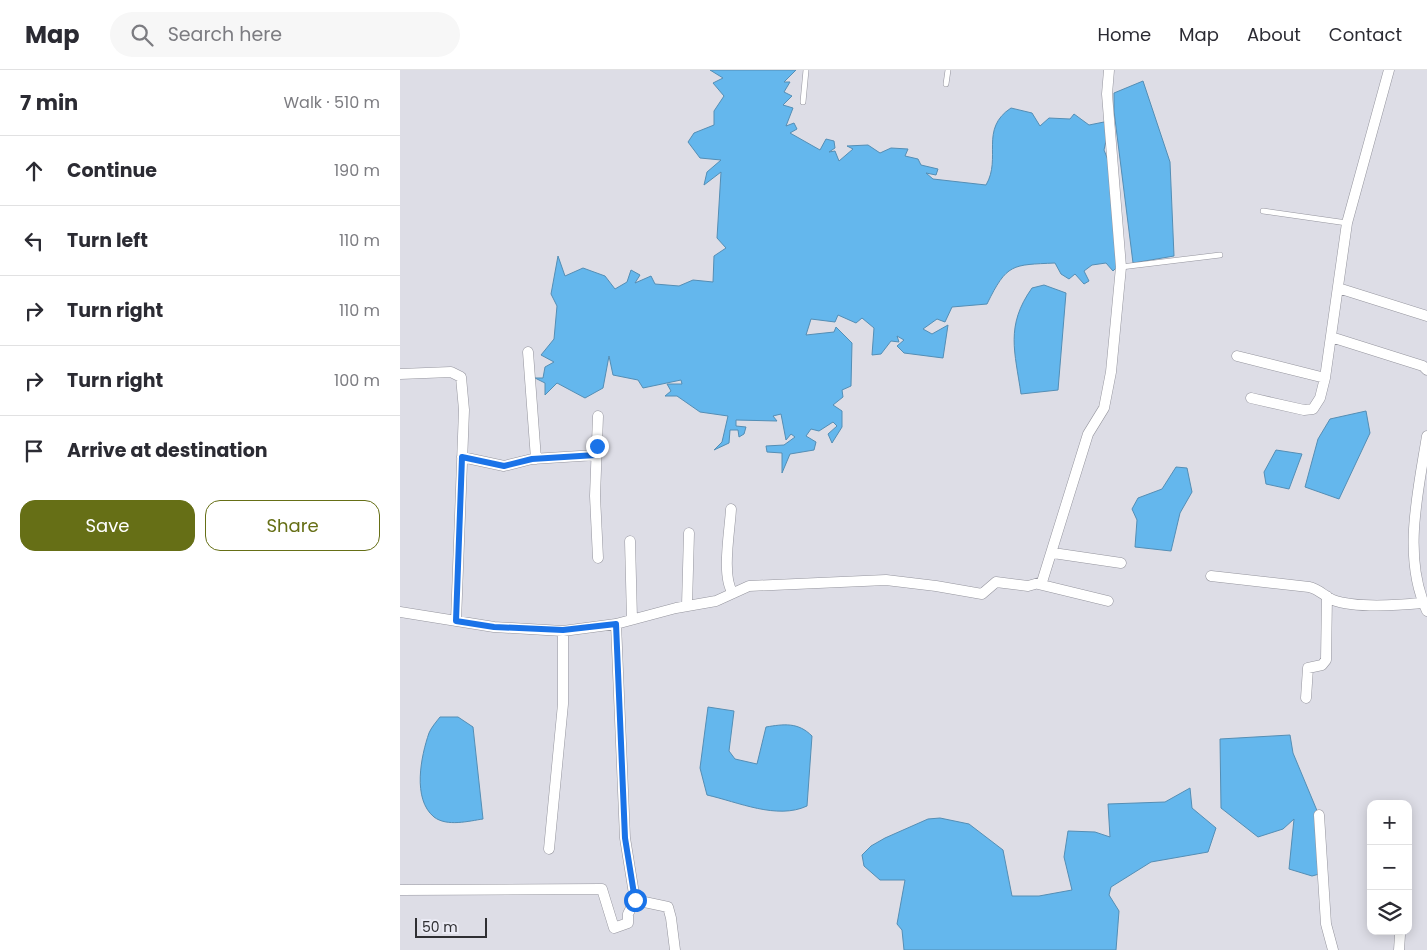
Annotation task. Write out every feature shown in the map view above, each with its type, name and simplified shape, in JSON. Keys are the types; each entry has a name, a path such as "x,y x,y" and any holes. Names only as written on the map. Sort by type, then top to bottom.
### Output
{"street":[{"path":"1038,584 1045,578 1053,554 1088,434 1104,408 1111,372 1121,268 1107,94 1109,70"},
{"path":"1251,398 1304,410 1313,409 1320,398 1331,337 1347,223 1389,70"},
{"path":"1338,288 1427,316"},
{"path":"1331,337 1423,366 1427,370"},
{"path":"528,352 536,459"},
{"path":"1237,356 1324,378"},
{"path":"400,374 451,372 460,377 464,410 456,621"},
{"path":"598,416 595,496 598,558"},
{"path":"1212,576 1309,587 1341,602 1425,607 1415,579 1414,566 1418,492 1427,436"},
{"path":"462,457 504,466 536,459 596,455"},
{"path":"731,509 727,569 729,586 734,593"},
{"path":"687,605 688,533"},
{"path":"630,541 632,619"},
{"path":"1053,554 1121,562"},
{"path":"400,612 494,627 563,630 616,624 687,605 716,601 749,586 886,580 982,594 996,582 1028,586 1038,584 1108,601"},
{"path":"1306,698 1308,668 1322,665 1326,660 1327,596"},
{"path":"400,890 602,890 614,928 628,923 628,914 635,900 625,838 616,624"},
{"path":"549,849 563,704 563,630"},
{"path":"1319,815 1326,924 1333,950"},
{"path":"635,900 669,908 675,950"},
{"path":"1399,950 1400,935"}],"lane":[{"path":"803,102 806,70"},
{"path":"946,84 948,70"},
{"path":"1263,211 1347,223"},
{"path":"1121,268 1220,255"}],"water":[{"path":"710,70 796,70 784,82 790,82 784,92 792,96 783,105 793,108 786,126 794,123 797,129 790,133 820,150 826,139 834,141 835,148 829,152 835,151 839,161 853,149 847,146 868,145 880,153 891,148 908,149 905,156 918,159 921,165 938,169 936,175 926,173 933,179 986,185 992,165 993,134 1001,116 1011,108 1032,113 1040,126 1049,118 1070,119 1074,114 1089,125 1104,122 1108,132 1104,150 1114,175 1118,266 1113,271 1106,263 1092,265 1084,271 1089,281 1084,284 1075,274 1069,279 1061,274 1055,263 1029,264 1012,269 1000,281 987,304 952,307 945,322 937,319 923,329 932,334 948,325 943,358 904,353 897,346 904,340 897,336 899,342 891,341 881,354 872,355 874,328 862,318 856,323 838,315 835,322 811,319 806,335 834,332 836,327 852,343 851,386 842,390 843,397 833,405 842,411 842,427 832,443 828,434 837,426 833,422 819,431 811,429 806,436 816,442 814,450 790,454 782,473 782,453 767,452 766,446 784,445 795,437 791,434 786,440 781,414 773,416 777,421 736,420 736,426 746,427 744,434 739,437 738,430 730,430 729,443 714,450 722,442 728,416 700,412 677,396 665,396 671,391 667,384 682,384 681,380 643,388 638,380 613,375 609,356 603,388 585,398 557,383 545,395 545,383 535,378 543,378 545,367 554,362 541,355 554,339 557,306 551,294 558,256 565,276 583,268 605,276 615,289 627,282 631,270 640,275 635,283 651,276 655,284 679,286 693,280 713,282 714,256 726,248 717,238 721,172 704,185 707,172 721,160 700,158 688,142 694,133 714,125 714,111 724,96 713,83 723,78"},
{"path":"1143,81 1170,162 1174,256 1133,263 1114,111 1114,93"},
{"path":"1044,285 1066,293 1058,390 1021,394 1015,352 1015,327 1018,315 1032,288"},
{"path":"1366,411 1370,433 1339,499 1305,487 1318,439 1330,419"},
{"path":"1276,450 1302,454 1289,489 1266,484 1264,472"},
{"path":"1176,467 1187,468 1192,492 1180,513 1171,551 1135,547 1137,520 1132,509 1138,498 1162,489"},
{"path":"708,707 734,711 729,751 735,759 757,764 766,727 779,725 796,726 807,731 812,736 807,806 795,810 770,811 707,795 700,768"},
{"path":"440,717 458,717 473,727 483,819 452,823 445,822 434,817 427,809 423,800 420,777 423,753 429,733"},
{"path":"1290,735 1293,753 1318,813 1323,873 1312,876 1289,869 1294,819 1283,829 1258,837 1221,808 1220,739"},
{"path":"1190,788 1192,808 1216,828 1208,852 1151,862 1111,887 1109,895 1119,911 1116,950 904,950 902,930 897,924 905,880 880,880 864,866 862,855 871,846 928,819 940,818 969,824 1003,850 1012,896 1039,896 1072,890 1064,857 1068,831 1095,832 1110,837 1108,804 1165,802"}],"route":[{"path":"597,446 596,455 532,459 504,466 462,457 456,621 494,627 563,630 616,624 625,838 635,900"}]}
